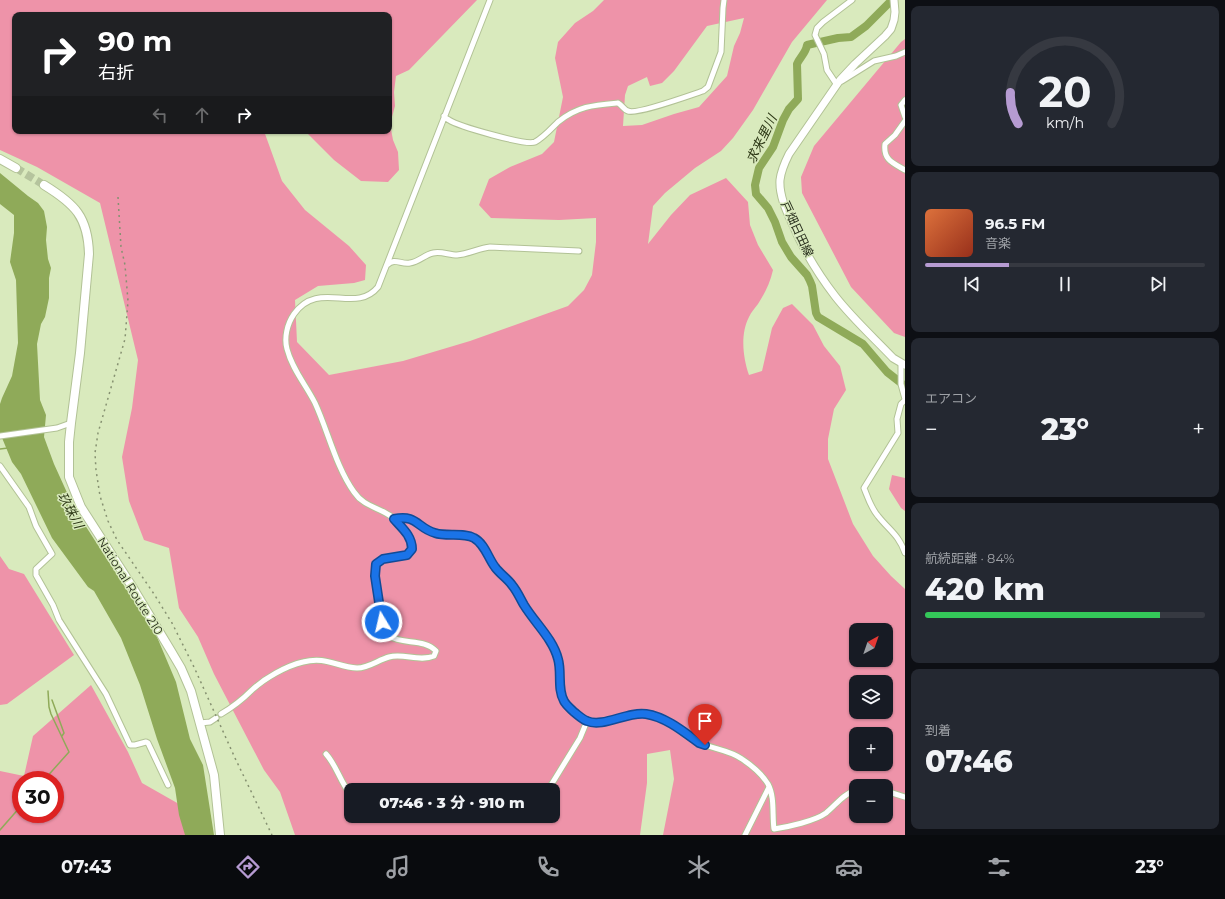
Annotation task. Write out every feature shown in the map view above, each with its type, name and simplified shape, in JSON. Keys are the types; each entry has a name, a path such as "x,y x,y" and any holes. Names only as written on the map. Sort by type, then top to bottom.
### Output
{"highway":[{"path":"0,159 16,168"},
{"name":"National Route 210","path":"44,185 58,193 72,204 80,214 86,226 89,240 81,346 69,442 70,477 81,507 133,588 181,668 191,691 214,776 220,835"}],"main road":[{"name":"戸畑日田線","path":"894,0 894,16 890,29 878,43 855,64 837,85 789,154 780,181 782,200 796,234 816,270 835,297 894,358 903,364"}],"street":[{"path":"221,714 234,707 264,681 285,668 302,662 324,660 356,668 367,666 389,657 427,658 434,656 436,651 431,646 391,637 385,633 375,576 375,566 383,559 407,555 412,549 410,540 407,534 394,519 367,505 354,492 335,456 314,402 295,370 287,349 286,339 288,326 293,315 300,307 310,301 325,297 357,299 368,297 378,287 490,0"},
{"path":"444,116 449,120 483,132 522,143 531,143 540,138 559,121 580,108 618,103 627,111 632,112 644,110 703,91 708,86 721,52 724,0"},
{"path":"837,85 827,70 824,54 816,35 817,28 822,22 852,0"},
{"path":"829,97 842,81 865,65 905,52"},
{"path":"905,100 901,105 905,117"},
{"path":"905,121 895,135 885,144 884,151 888,159 905,170"},
{"path":"386,266 390,262 395,261 405,264 417,262 433,253 439,252 455,255 490,246 579,251"},
{"path":"903,364 901,384 905,400 901,404 897,419 898,433 864,488 876,514 896,535 903,546 905,553"},
{"path":"0,436 57,428 71,423"},
{"path":"0,466 29,508 36,526 52,554 36,569 36,575 53,605 59,620 106,694 130,745 132,746 146,742 148,743 168,785"},
{"path":"394,519 403,517 410,518 435,533 474,537 483,547 495,568 511,583 555,651 559,660 561,693 564,701 573,711 587,721 602,721 645,713 668,722 699,743 741,758 763,777 769,787 772,802 774,829 786,828 820,816 849,794"},
{"path":"200,723 210,722 216,718"},
{"path":"552,783 575,747 587,721"},
{"path":"326,754 344,786"},
{"path":"744,835 769,787"},
{"path":"893,793 905,797"}],"shaded area":[{"path":"0,0 477,0 409,70 396,76 394,92 395,106 392,117 392,12 12,12 12,134 265,134 282,181 305,210 349,246 366,265 365,280 354,283 318,286 295,300 297,342 329,375 403,361 470,341 568,306 584,290 592,275 596,242 596,218 559,220 491,218 479,205 489,179 510,167 542,154 554,142 563,97 555,58 558,42 575,23 593,11 604,0 827,0 792,42 753,110 733,138 721,151 695,168 665,193 653,206 648,244 671,215 690,195 726,178 748,202 750,225 758,245 773,270 767,288 750,315 744,331 743,346 749,375 762,371 772,328 783,308 792,304 813,325 824,346 840,366 846,390 834,409 828,439 828,459 853,524 873,556 905,589 905,835 663,835 674,779 670,750 647,754 647,783 640,835 295,835 280,792 264,770 214,674 198,637 179,608 169,548 144,540 129,501 122,457 132,408 138,360 100,203 37,167 0,150","holes":["744,18 740,33 734,46 727,76 699,107 642,125 623,126 625,95 628,86 647,77 650,86 662,83 674,71 707,26"]},
{"path":"905,39 905,337 894,333 851,287 802,193 801,177 814,146"},
{"path":"308,134 392,134 398,152 399,170 388,182 361,181 334,160"},
{"path":"892,475 905,478 905,511 901,508 889,489"},
{"path":"0,556 9,569 24,574 74,655 7,704 0,705"},
{"path":"91,685 128,752 142,783 186,808 188,835 0,835 0,771 12,774 12,823 64,823 64,771 25,771 33,736"}],"water":[{"name":"玖珠川","path":"0,173 38,203 44,211 47,227 46,240 48,259 51,268 49,278 49,298 37,344 40,400 46,415 44,437 54,464 74,508 157,637 176,682 190,739 203,765 214,835 185,835 179,815 175,788 157,739 140,685 121,638 94,591 88,587 52,538 21,474 12,462 0,433 0,404 12,376 18,343 16,280 10,262 14,233 14,215 0,204"}],"waterway":[{"name":"求来里川","path":"892,0 866,26 851,37 838,38 807,45 797,64 798,99 789,109 783,120 773,147 759,168 755,185 756,194 768,208 782,242 791,257 807,275 810,281 818,317 863,344 887,372 905,386"},
{"path":"0,449 8,448"},
{"path":"48,691 51,714 69,752 52,771"},
{"path":"52,700 64,733 62,736"},
{"path":"0,830 12,816"}],"tunnel":[{"path":"16,168 44,185"}],"railway":[{"path":"118,197 121,247 125,265 128,301 125,339 98,433 95,453 100,496 108,521 117,540 172,623 272,835"}],"route":[{"path":"382,622 375,576 375,566 379,561 388,557 402,557 407,555 412,549 412,545 407,534 394,519 403,517 410,518 429,531 435,533 474,537 483,547 495,568 511,583 524,605 550,642 559,660 561,693 564,701 573,711 587,721 593,722 645,713 668,722 699,743 705,745"}]}
